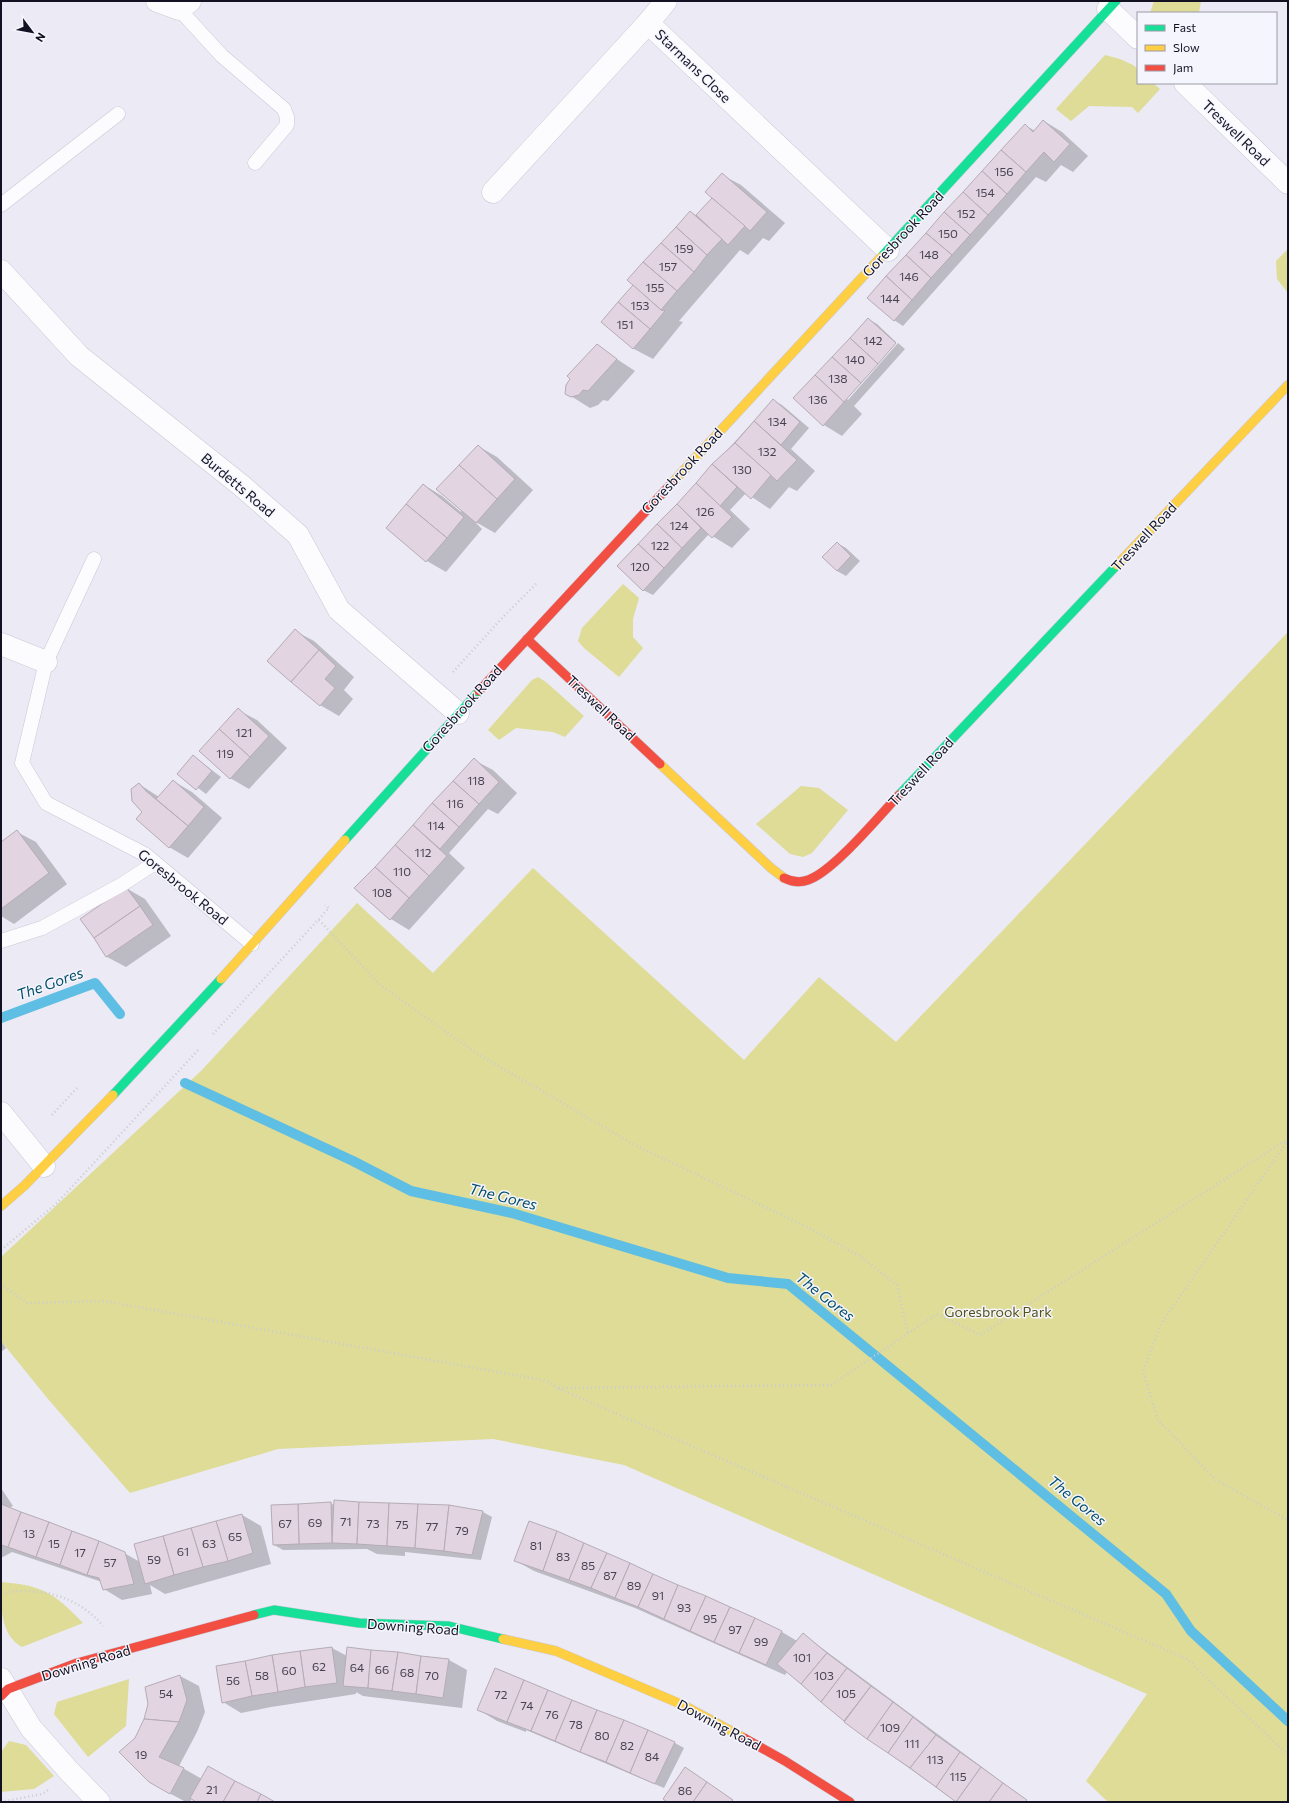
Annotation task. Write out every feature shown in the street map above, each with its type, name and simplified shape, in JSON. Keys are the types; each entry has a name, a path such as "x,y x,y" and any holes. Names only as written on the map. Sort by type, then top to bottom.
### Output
{"street":[{"path":"157,1 184,5"},
{"path":"648,23 666,1"},
{"path":"1112,5 1137,37"},
{"name":"Goresbrook Road","path":"1,1206 44,1166 185,1019 458,713 888,250 1112,5"},
{"name":"Starmans Close","path":"493,192 648,23 888,250"},
{"name":"Treswell Road","path":"1185,84 1288,183"},
{"name":"Burdetts Road","path":"1,271 79,356 242,486 298,535 339,610 458,713"},
{"name":"Treswell Road","path":"527,639 767,864 785,879 803,883 820,874 840,857 1288,386"},
{"path":"1,644 46,662"},
{"path":"1,1113 44,1166"},
{"name":"Downing Road","path":"3,1688 77,1663 274,1610 359,1623 449,1626 556,1651 684,1705 785,1761 850,1802"},
{"path":"3,1688 31,1728 72,1775 99,1802"}],"lane":[{"path":"184,5 222,56 284,109 288,117 287,125 255,163"},
{"path":"1,205 118,114"},
{"name":"Goresbrook Road","path":"94,559 46,662 22,763 46,803 146,855 252,944"},
{"path":"1,941 42,928 121,885 155,863"}],"path":[{"path":"319,920 380,985 476,1053 635,1145 811,1229 860,1256 897,1285 908,1334"},
{"path":"557,1388 831,1386 937,1314 980,1335 1288,1139"},
{"path":"1288,1139 1161,1324 1143,1371 1158,1420 1216,1480 1288,1520"},
{"path":"1,1284 27,1303 105,1301 547,1381 557,1388 1187,1659 1288,1755"},
{"path":"1,1593 20,1590 50,1594 73,1600 96,1618 114,1639 118,1652"},
{"path":"1,1798 6,1801 42,1794 72,1775"}],"green space":[{"path":"1154,1 1201,1 1199,12 1150,12"},
{"path":"1105,55 1120,59 1137,68 1137,84 1154,84 1160,89 1138,113 1132,107 1089,106 1071,121 1056,109"},
{"path":"1288,249 1288,293 1277,279 1276,261"},
{"path":"623,584 639,598 633,619 633,637 643,648 619,677 584,648 578,641 582,628"},
{"name":"Goresbrook Park","path":"1288,632 1288,1802 1108,1802 1086,1781 1147,1694 624,1465 493,1439 278,1449 130,1493 48,1399 1,1341 1,1257 201,1071 357,903 433,973 533,868 744,1060 819,977 896,1042"},
{"path":"538,677 546,682 584,716 565,737 553,732 516,728 499,740 488,730 532,680"},
{"path":"801,786 819,788 848,810 812,853 803,857 790,854 756,824"},
{"path":"1,1582 28,1586 47,1593 56,1598 83,1623 22,1647 9,1635 3,1619"},
{"path":"129,1679 126,1726 88,1757 54,1714 57,1702"},
{"path":"9,1741 26,1745 54,1776 34,1789 1,1792 1,1752"}],"building":[{"path":"1043,120 1070,144 1054,162 1044,152 1026,172 1001,150 1025,124 1033,132"},
{"path":"1001,150 1026,172 1007,194 982,171"},
{"path":"982,171 1007,194 988,215 963,192"},
{"path":"722,173 767,212 750,231 705,192"},
{"path":"963,192 988,215 970,235 944,212"},
{"path":"712,198 745,226 728,245 696,215"},
{"path":"690,211 722,239 707,255 676,227"},
{"path":"944,212 970,235 952,255 926,233"},
{"path":"676,227 707,255 694,272 661,243"},
{"path":"926,233 952,255 931,278 906,255"},
{"path":"661,243 694,272 677,291 643,262"},
{"path":"906,255 931,278 912,300 886,276"},
{"path":"643,262 677,291 661,310 627,280"},
{"path":"886,276 912,300 894,321 867,298"},
{"path":"633,285 661,310 665,311 650,329 618,302"},
{"path":"618,302 650,329 633,349 601,322"},
{"path":"868,318 896,343 878,364 850,338"},
{"path":"850,338 878,364 861,383 832,357"},
{"path":"597,344 617,359 588,391 583,390 579,395 571,397 565,394 566,385 570,379 567,376"},
{"path":"832,357 861,383 844,402 815,375"},
{"path":"815,375 844,402 823,426 793,398"},
{"path":"773,399 800,422 781,445 754,421"},
{"path":"754,421 797,460 777,481 735,443"},
{"path":"735,443 771,475 751,499 712,464"},
{"path":"478,445 515,479 497,499 459,465"},
{"path":"712,464 737,487 720,506 696,483"},
{"path":"459,465 497,499 476,523 436,489"},
{"path":"696,483 732,517 712,538 677,504"},
{"path":"423,484 464,517 447,538 406,504"},
{"path":"406,504 447,538 426,562 386,528"},
{"path":"677,504 701,528 682,548 657,524"},
{"path":"657,524 682,548 664,568 638,544"},
{"path":"837,542 851,556 837,571 822,557"},
{"path":"638,544 664,568 643,591 617,566"},
{"path":"295,629 319,650 291,682 267,661"},
{"path":"319,650 336,666 325,679 335,688 320,706 291,682"},
{"path":"238,708 269,736 250,757 219,729"},
{"path":"219,729 250,757 230,779 199,751"},
{"path":"193,755 212,771 196,790 177,774"},
{"path":"474,758 499,782 479,804 453,781"},
{"path":"173,780 204,807 188,826 156,799"},
{"path":"453,781 479,804 459,827 432,803"},
{"path":"139,783 146,791 188,826 169,848 136,819 142,812 132,801 131,789"},
{"path":"432,803 459,827 440,849 413,825"},
{"path":"413,825 447,856 429,876 395,845"},
{"path":"17,830 49,873 1,909 1,842"},
{"path":"395,845 429,876 409,898 375,867"},
{"path":"375,867 409,898 390,920 354,888"},
{"path":"126,887 140,906 94,938 80,919"},
{"path":"140,906 153,925 106,957 94,938"},
{"path":"334,1500 359,1502 357,1544 332,1543"},
{"path":"331,1502 332,1543 299,1544 298,1504"},
{"path":"359,1502 389,1503 387,1546 357,1544"},
{"path":"389,1503 418,1504 415,1548 387,1546"},
{"path":"1,1504 21,1512 8,1547 1,1545"},
{"path":"298,1504 299,1544 273,1545 271,1505"},
{"path":"418,1504 449,1505 444,1551 415,1548"},
{"path":"449,1505 483,1511 472,1555 444,1551"},
{"path":"21,1512 49,1522 36,1557 8,1547"},
{"path":"242,1514 253,1553 228,1561 216,1521"},
{"path":"216,1521 228,1561 203,1567 191,1528"},
{"path":"529,1521 557,1531 543,1571 514,1561"},
{"path":"49,1522 72,1531 60,1565 36,1557"},
{"path":"191,1528 203,1567 174,1575 163,1536"},
{"path":"72,1531 99,1541 87,1575 60,1565"},
{"path":"557,1531 584,1543 569,1580 543,1571"},
{"path":"163,1536 174,1575 145,1584 134,1544"},
{"path":"99,1541 125,1552 134,1584 103,1590 99,1578 87,1575"},
{"path":"584,1543 607,1553 591,1588 569,1580"},
{"path":"607,1553 630,1563 615,1598 591,1588"},
{"path":"630,1563 653,1574 638,1607 615,1598"},
{"path":"653,1574 678,1585 664,1619 638,1607"},
{"path":"678,1585 706,1596 690,1631 664,1619"},
{"path":"706,1596 730,1607 714,1642 690,1631"},
{"path":"730,1607 755,1618 739,1653 714,1642"},
{"path":"755,1618 782,1631 766,1665 739,1653"},
{"path":"803,1633 827,1653 801,1684 777,1664"},
{"path":"332,1647 337,1683 305,1687 300,1651"},
{"path":"347,1647 371,1650 368,1688 343,1686"},
{"path":"371,1650 398,1652 392,1691 368,1688"},
{"path":"300,1651 305,1687 278,1692 272,1655"},
{"path":"398,1652 421,1656 416,1694 392,1691"},
{"path":"827,1653 847,1668 821,1702 801,1684"},
{"path":"272,1655 278,1692 252,1696 245,1661"},
{"path":"421,1656 449,1659 443,1698 416,1694"},
{"path":"245,1661 252,1696 222,1703 216,1666"},
{"path":"495,1668 524,1680 507,1722 477,1710"},
{"path":"847,1668 871,1686 844,1721 821,1702"},
{"path":"180,1675 187,1700 179,1722 144,1719 148,1704 145,1687"},
{"path":"524,1680 548,1690 531,1731 507,1722"},
{"path":"871,1686 893,1702 867,1739 844,1722"},
{"path":"548,1690 572,1700 555,1741 531,1731"},
{"path":"572,1700 597,1710 580,1752 555,1741"},
{"path":"893,1702 913,1717 888,1753 867,1739"},
{"path":"597,1710 624,1720 606,1762 580,1752"},
{"path":"913,1717 936,1735 910,1768 888,1753"},
{"path":"144,1719 179,1722 159,1757 184,1768 170,1794 149,1782 119,1752 135,1738"},
{"path":"624,1720 648,1730 630,1773 606,1762"},
{"path":"648,1730 675,1742 655,1784 630,1773"},
{"path":"936,1735 960,1752 936,1787 910,1768"},
{"path":"960,1752 981,1767 956,1802 936,1787"},
{"path":"208,1766 235,1781 223,1802 196,1802 190,1798"},
{"path":"685,1767 707,1782 693,1802 667,1802 663,1799"},
{"path":"981,1767 1003,1783 989,1802 956,1802"},
{"path":"235,1781 261,1794 257,1802 223,1802"},
{"path":"707,1782 733,1800 731,1802 693,1802"},
{"path":"1003,1783 1027,1800 1025,1802 989,1802"},
{"path":"261,1794 275,1802 257,1802"}],"waterway":[{"name":"The Gores","path":"1,1018 95,983 120,1014"},
{"name":"The Gores","path":"185,1083 353,1161 411,1191 512,1213 728,1278 788,1284 1166,1594 1191,1631 1288,1721"}],"traffic: fast":[{"path":"881,257 1116,1"},
{"path":"899,795 1117,565"},
{"path":"345,840 479,691"},
{"path":"113,1095 221,979"},
{"path":"254,1615 274,1610 359,1623 449,1626 503,1639"}],"traffic: slow":[{"path":"672,483 881,257"},
{"path":"1117,565 1288,385"},
{"path":"660,764 771,868 784,878"},
{"path":"221,979 345,840"},
{"path":"1,1206 24,1186 113,1095"},
{"path":"503,1639 556,1651 683,1705 744,1738"}],"traffic: jam":[{"path":"479,691 672,483"},
{"path":"527,639 660,764"},
{"path":"784,878 802,882 818,875 843,855 899,795"},
{"path":"1,1696 8,1689 77,1663 254,1615"},
{"path":"744,1738 785,1761 850,1802"}]}
